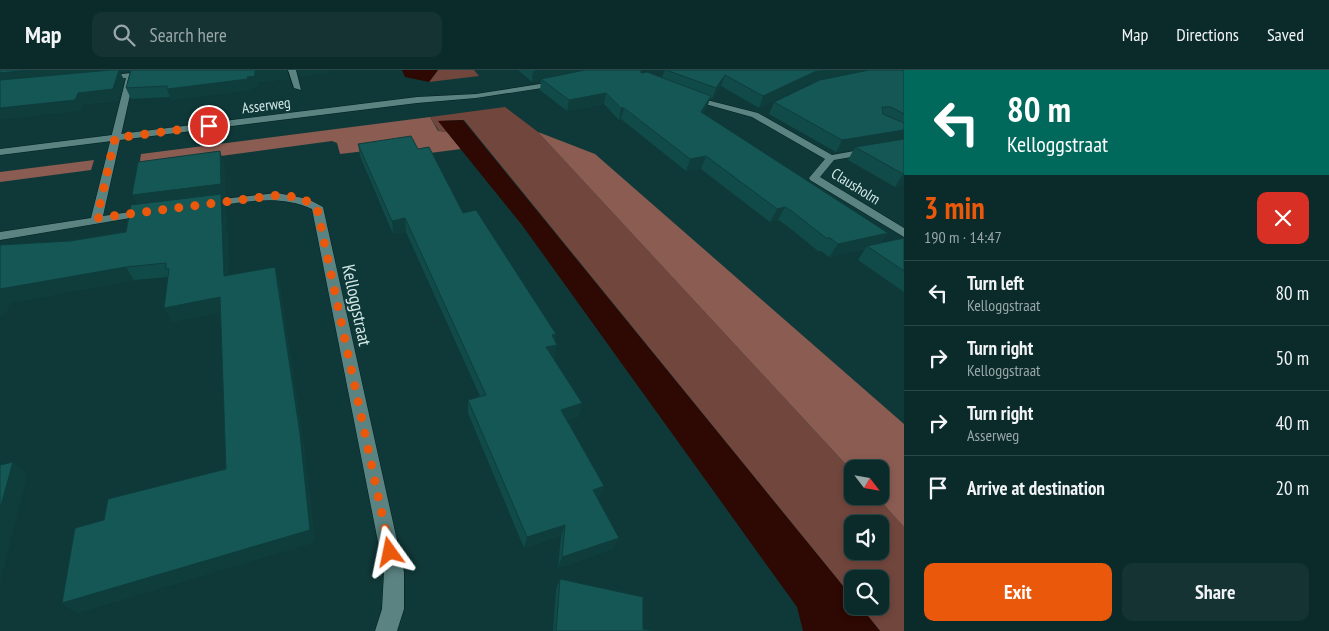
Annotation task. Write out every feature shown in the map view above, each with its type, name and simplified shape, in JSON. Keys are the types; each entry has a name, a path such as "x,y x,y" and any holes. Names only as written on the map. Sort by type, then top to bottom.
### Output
{"street":[{"path":"94,79 177,70"},
{"path":"292,70 298,88"},
{"path":"97,218 131,75"},
{"name":"Asserweg","path":"0,152 416,100 476,96 565,80"},
{"name":"Clausholm","path":"682,94 759,113 831,158"},
{"name":"Clausholm","path":"904,145 831,158 814,178 904,233"},
{"name":"Kelloggstraat","path":"193,206 279,195 302,198 317,208 394,572 393,609 386,631"},
{"path":"0,236 97,218 164,210"}],"shaded area":[{"path":"402,70 438,70 429,82 405,77"},
{"path":"438,70 474,70 479,76 429,82"},
{"path":"505,107 538,132 844,462 844,505 884,505 904,527 904,631 880,631 867,615 889,615 889,570 844,570 844,587 464,120 439,121 447,132 439,131 430,117"},
{"path":"430,117 438,131 447,132 461,149 407,156 399,147 340,154 337,143 332,141 139,167 141,154"},
{"path":"463,120 844,587 844,615 867,615 880,631 803,631 797,607 522,225 438,121"},
{"path":"538,132 595,154 904,424 904,527 884,505 889,505 889,460 844,460 844,462"},
{"path":"94,160 91,170 0,182 0,172"}],"building":[{"path":"0,70 30,70 0,73"},
{"path":"119,70 113,89 78,93 75,100 0,108 0,80"},
{"path":"131,70 266,70 255,71 255,76 247,77 248,79 167,89 167,86 126,88"},
{"path":"585,70 641,70 641,73 647,72 711,96 701,112 888,233 838,244 830,238 826,238 785,207 777,209 706,156 690,159 624,108 621,108 606,93 569,100 541,79"},
{"path":"666,70 827,70 814,72 763,96 725,75 716,88"},
{"path":"869,70 904,70 904,114 891,107 882,107 883,114 904,123 904,130 842,140 774,102 820,80"},
{"path":"411,136 418,149 429,147 463,213 476,210 556,334 552,335 557,345 546,347 582,403 561,410 604,486 593,490 619,538 562,557 565,525 527,537 468,400 486,395 405,218 392,221 358,144"},
{"path":"904,139 904,174 855,147"},
{"path":"220,151 221,184 132,195 138,162"},
{"path":"221,194 224,276 275,267 300,434 310,530 62,603 75,528 104,520 108,499 226,469 220,297 164,308 169,269 166,269 166,263 126,267 0,289 0,245 70,241 126,232 131,205"},
{"path":"904,238 904,271 867,246"},
{"path":"13,462 0,509 0,465"},
{"path":"560,579 643,597 643,629 653,631 556,631"}],"route":[{"path":"209,126 115,138 97,218 279,195 302,198 317,208 390,552"}]}
